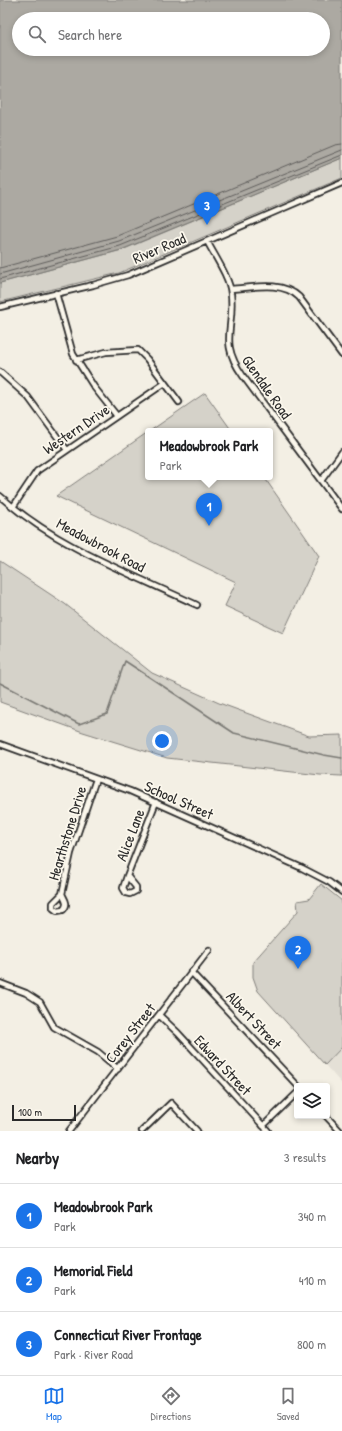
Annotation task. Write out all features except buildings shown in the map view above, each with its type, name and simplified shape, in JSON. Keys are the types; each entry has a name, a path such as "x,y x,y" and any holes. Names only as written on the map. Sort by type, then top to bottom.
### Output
{"street":[{"name":"River Road","path":"0,307 123,276 342,183"},
{"name":"Glendale Road","path":"207,240 230,290 228,335 233,360 243,376 342,509"},
{"path":"230,290 277,287 292,291 299,297 342,355"},
{"path":"56,293 70,346 76,360 94,387 117,416"},
{"path":"76,360 106,352 138,350 147,359 179,402"},
{"path":"0,372 28,397 67,450"},
{"name":"Western Drive","path":"13,507 37,471 164,383"},
{"path":"321,481 342,452"},
{"name":"Meadowbrook Road","path":"0,496 13,507 57,537 91,557 197,605"},
{"name":"School Street","path":"0,744 156,802 302,868 329,882 342,892"},
{"name":"Hearthstone Drive","path":"62,894 71,852 96,779"},
{"name":"Alice Lane","path":"127,876 156,802"},
{"name":"Corey Street","path":"69,1131 191,972 210,950"},
{"name":"Albert Street","path":"191,972 295,1083"},
{"path":"0,983 26,993 40,1002 54,1027 98,1052 118,1069"},
{"name":"Edward Street","path":"159,1015 178,1033 268,1131"},
{"path":"263,1126 294,1096"},
{"path":"142,1131 171,1103 197,1131"},
{"path":"329,1119 340,1131"}],"shaded area":[{"path":"342,158 342,178 119,273 0,302 0,283 122,250"},
{"path":"205,393 230,428 154,428"},
{"path":"145,434 145,480 266,480 319,556 283,633 225,606 236,582 56,496"},
{"path":"0,561 65,604 152,673 219,703 309,736 342,735 342,776 320,775 167,758 83,732 0,702"},
{"path":"321,884 342,901 342,1047 325,1065 258,991 253,977 253,962 298,911 297,901 309,899"},
{"path":"342,1047 342,1084 325,1065"}],"water":[{"path":"0,0 342,0 342,158 121,250 0,283"}],"waterway":[{"path":"0,683 79,724 107,714 125,661 234,733 342,758"}],"place":[{"name":"Connecticut River Frontage","path":"207,225"},
{"name":"Meadowbrook Park","path":"209,526"},
{"name":"Memorial Field","path":"298,969"}]}
